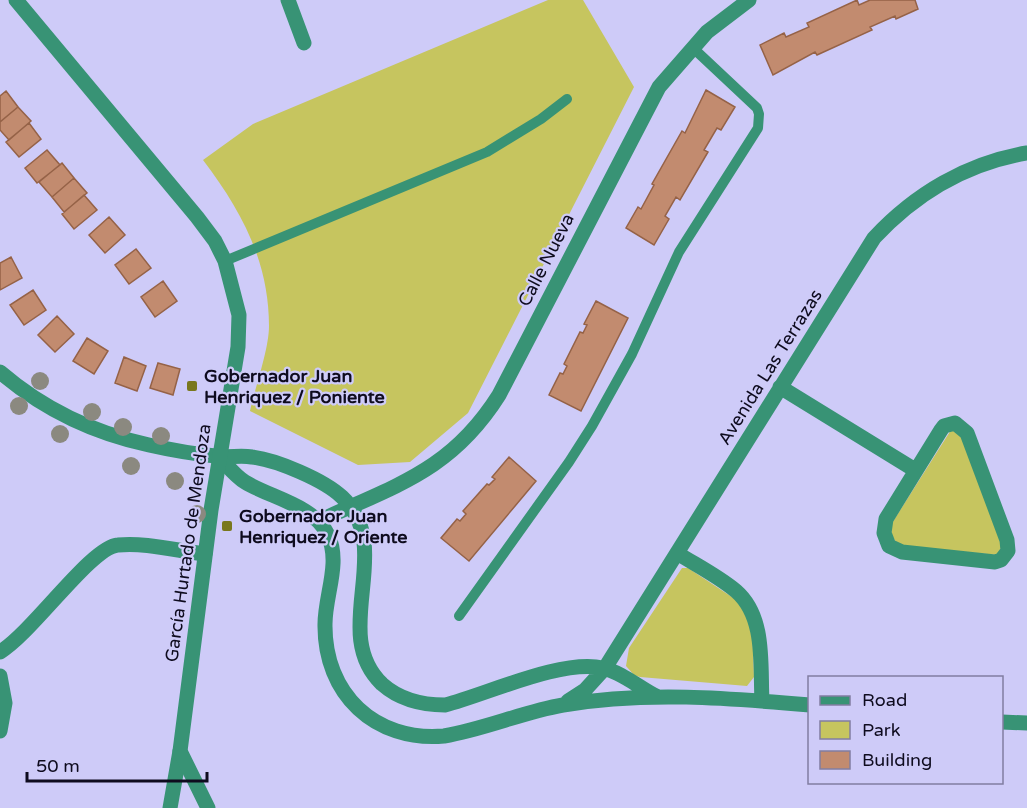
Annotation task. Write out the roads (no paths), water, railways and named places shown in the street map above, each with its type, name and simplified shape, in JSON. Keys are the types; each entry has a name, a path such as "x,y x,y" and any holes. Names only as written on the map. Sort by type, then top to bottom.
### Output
{"street":[{"name":"García Hurtado de Mendoza","path":"16,0 215,241 225,261 237,300 239,330 170,808"},
{"name":"Calle Nueva","path":"319,521 413,479 432,468 469,436 485,417 648,106 672,70 692,47 723,18 749,0"},
{"path":"290,1 304,43"},
{"name":"Avenida Las Terrazas","path":"560,705 585,690 605,668 861,257 889,221 914,201 949,179 991,162 1027,153"},
{"path":"0,372 44,405 95,429 149,445 219,457 261,458 325,484 350,506 358,517 365,544 360,616 361,645 370,669 388,689 414,702 445,705 553,672 592,667 605,668"},
{"path":"780,387 915,470"},
{"path":"955,423 964,428 1007,540 1005,555 1001,560 989,562 902,552 890,546 884,526 915,470 944,426 955,423"},
{"path":"219,457 242,481 319,521"},
{"name":"Avenida Las Terrazas","path":"319,521 328,535 333,556 325,622 329,659 346,694 366,716 391,730 426,738 464,733 560,705 604,699 656,696 808,705"},
{"path":"0,652 27,632 93,558 110,546 126,545 205,554"},
{"path":"677,553 735,590 750,608 758,632 762,701"},
{"name":"Avenida Las Terrazas","path":"605,668 656,696"},
{"path":"0,676 5,703 0,731"},
{"path":"1003,722 1027,723"},
{"path":"180,751 208,808"}],"lane":[{"path":"459,616 569,462 592,426 632,354 679,252 758,128 760,121 757,108 692,47"},
{"path":"225,261 487,152 541,119 567,99"}],"place":[{"name":"Gobernador Juan Henriquez / Poniente","path":"192,386"},
{"name":"Gobernador Juan Henriquez / Oriente","path":"227,526"}]}
